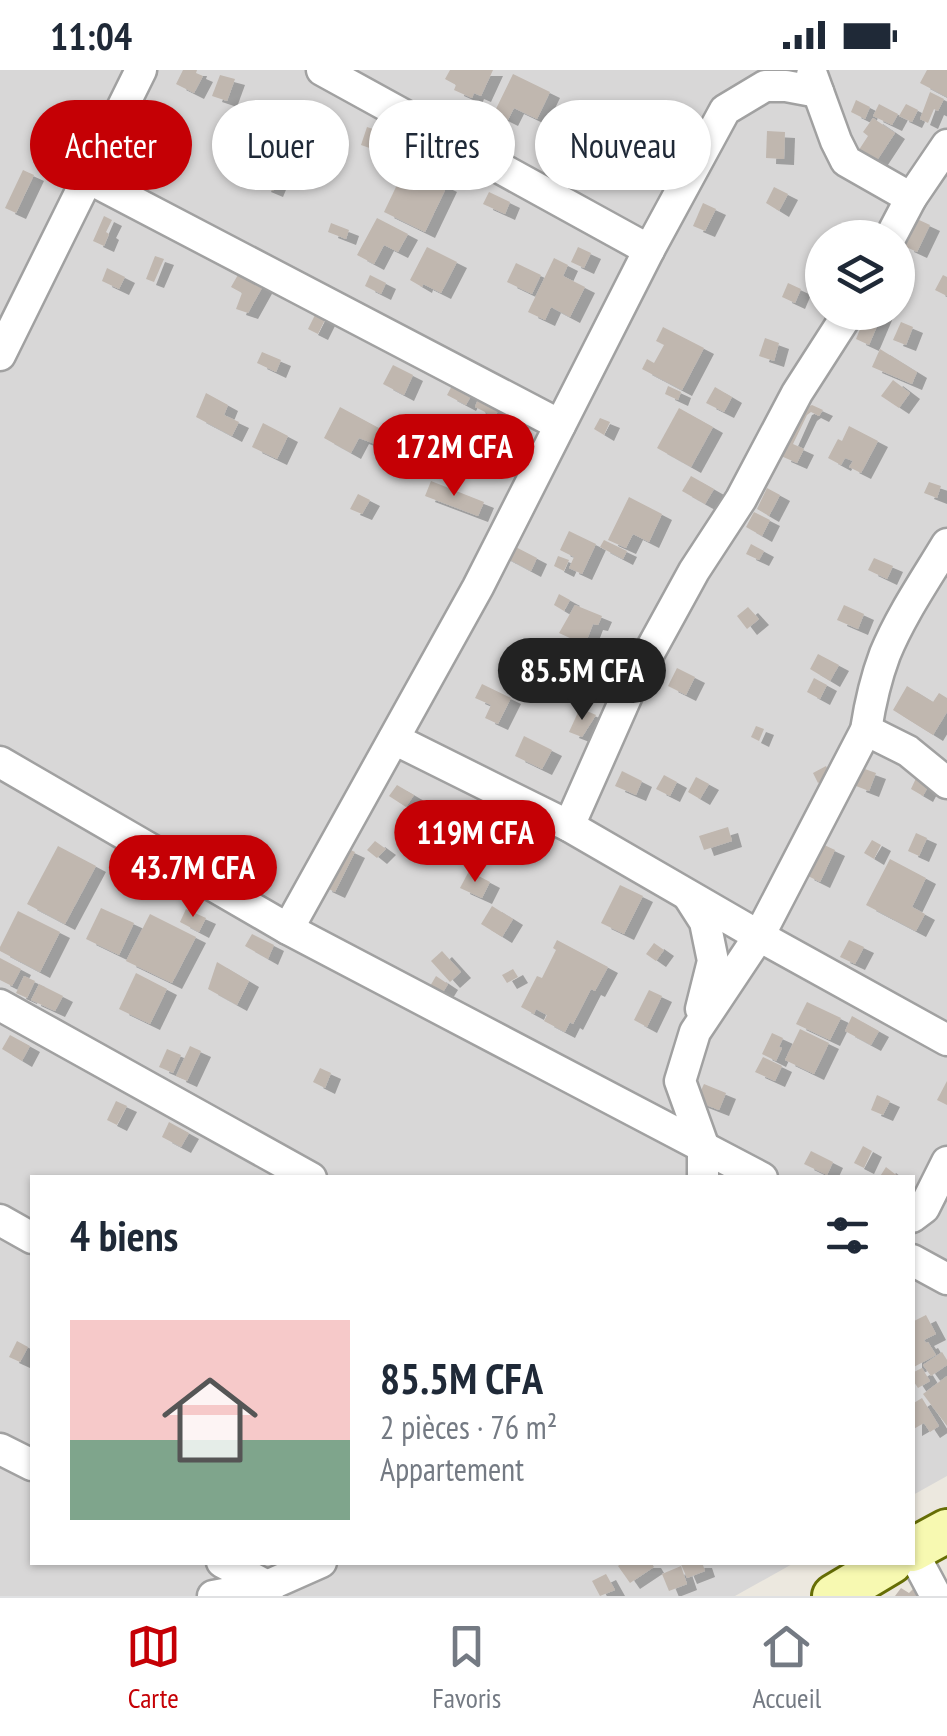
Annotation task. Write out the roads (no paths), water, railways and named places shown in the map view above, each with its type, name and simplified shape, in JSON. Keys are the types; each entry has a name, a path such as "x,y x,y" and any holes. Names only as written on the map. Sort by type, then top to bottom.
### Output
{"street":[{"path":"126,100 141,70"},
{"path":"322,70 650,250"},
{"path":"288,928 478,587 725,110 765,86 814,81 846,161 910,198"},
{"path":"899,220 947,146"},
{"path":"2,345 82,190"},
{"path":"111,190 560,425"},
{"path":"569,826 632,684 694,571 741,499 797,393 838,330"},
{"path":"696,1032 759,936 866,730 871,698 886,652 947,544"},
{"path":"866,730 908,750 947,783"},
{"path":"394,739 569,826 947,1040"},
{"path":"0,762 288,928 757,1175"},
{"path":"687,894 705,922 713,961 680,1081 703,1145 703,1175"},
{"path":"0,1004 306,1175"},
{"path":"915,1215 924,1208 947,1162"},
{"path":"0,1220 30,1237"},
{"path":"915,1262 947,1279"},
{"path":"0,1448 30,1464"},
{"path":"915,1548 947,1530"},
{"path":"915,1556 936,1596"},
{"path":"227,1565 270,1591"},
{"path":"214,1596 270,1591 316,1565"},
{"path":"834,1596 887,1565"}]}
